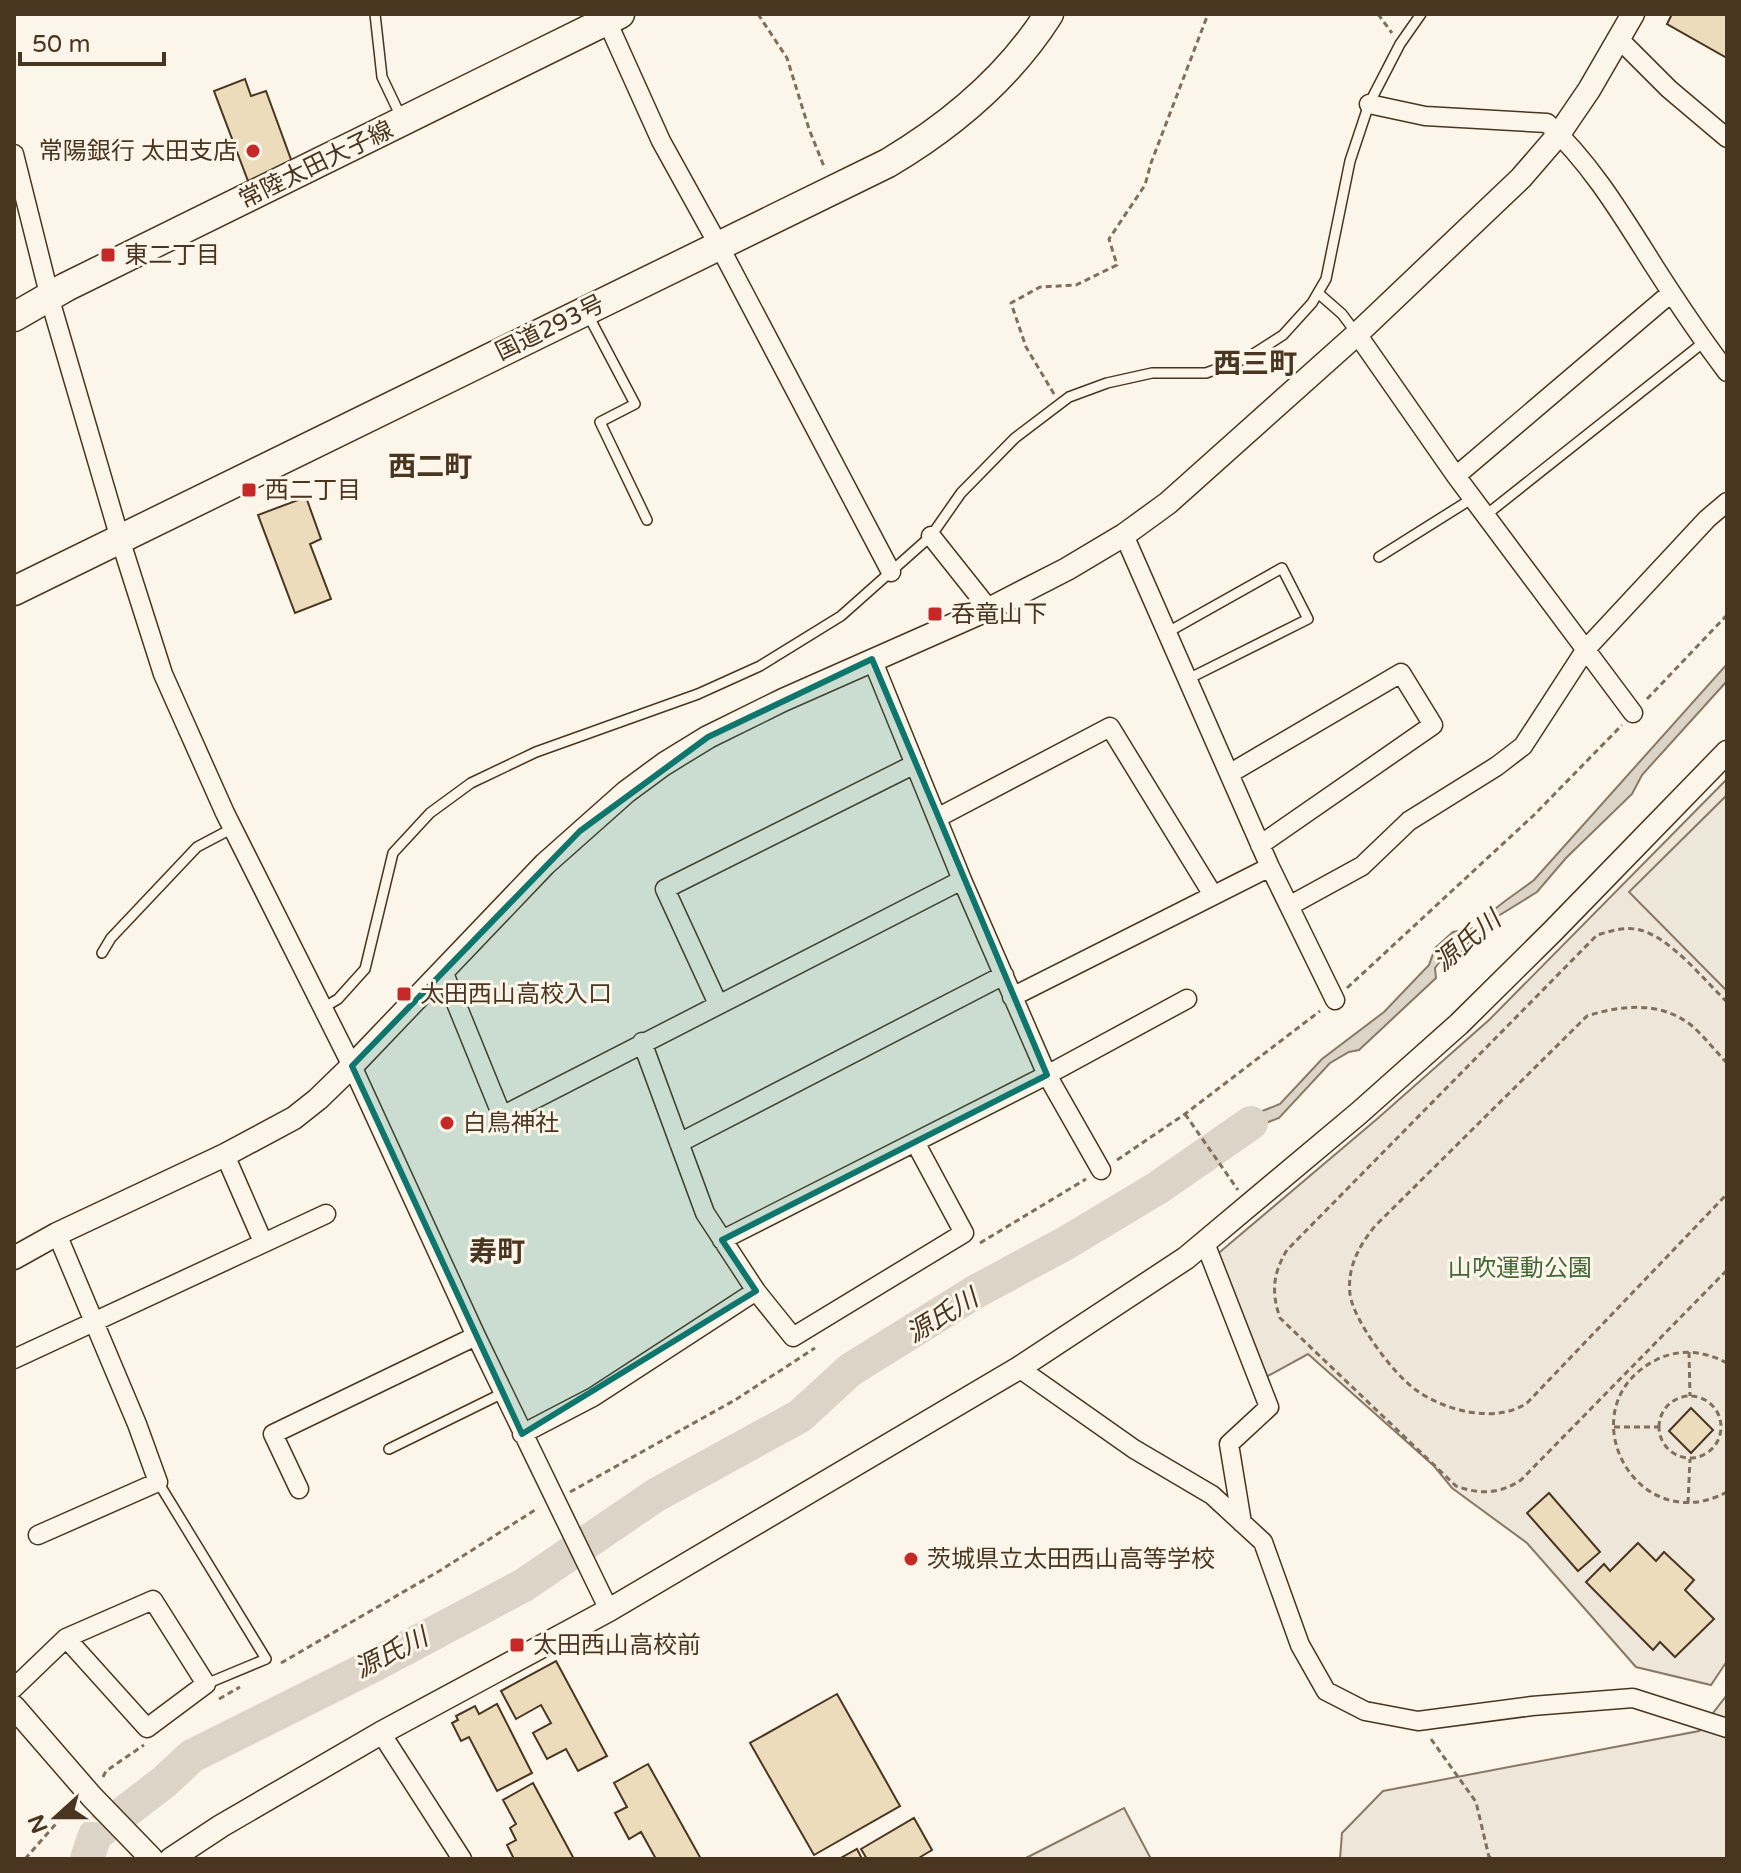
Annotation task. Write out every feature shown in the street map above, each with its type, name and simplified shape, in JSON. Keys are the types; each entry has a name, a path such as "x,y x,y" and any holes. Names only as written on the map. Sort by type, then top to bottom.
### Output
{"main road":[{"name":"国道293号","path":"14,591 834,191 930,138 1004,73 1049,14"},
{"name":"常陸太田大子線","path":"14,317 66,287 613,17"}],"street":[{"path":"14,1258 294,1118 352,1066 545,864 614,802 664,764 708,737 872,659 989,609 1067,569 1124,535 1200,476 1357,334 1521,178 1559,134 1589,90 1633,14"},
{"path":"613,17 661,141 891,572"},
{"path":"1618,38 1669,89 1727,138"},
{"path":"1369,104 1425,116 1547,123 1614,204 1671,293 1718,355"},
{"path":"14,154 50,298 163,674 233,828 352,1066 522,1434 609,1610"},
{"path":"1456,476 1671,293"},
{"path":"1357,334 1456,476 1633,713"},
{"path":"1289,906 1362,866 1409,821 1497,766 1523,746 1586,649 1707,519 1727,502"},
{"path":"1124,535 1260,845 1335,1000"},
{"path":"931,536 989,609"},
{"path":"872,659 1012,997 1047,1075 1101,1170"},
{"path":"1229,774 1401,673 1433,725 1260,845"},
{"path":"937,818 1110,727 1213,895"},
{"path":"171,1859 221,1826 381,1733 609,1610 1019,1368 1186,1258 1359,1113 1459,1024 1727,752"},
{"path":"718,1004 665,889 915,764"},
{"path":"1012,997 1270,867"},
{"path":"443,971 502,1116 962,880"},
{"path":"679,1143 1004,975"},
{"path":"722,1240 1047,1075 1187,999"},
{"path":"642,1042 705,1213 756,1291 793,1337 964,1233 915,1142"},
{"path":"225,1155 263,1242"},
{"path":"14,1359 326,1214"},
{"path":"38,1535 158,1482 137,1424 57,1234"},
{"path":"1205,1243 1269,1407 1229,1444 1242,1523"},
{"path":"522,1434 593,1397 756,1291"},
{"path":"299,1489 273,1434 476,1336"},
{"path":"1019,1368 1134,1449 1212,1495 1263,1542 1300,1645 1326,1691 1365,1711 1418,1721 1532,1706 1633,1698 1727,1728"},
{"path":"14,1688 66,1638 153,1600 206,1684 147,1728 66,1638"},
{"path":"14,1707 92,1797 152,1859"},
{"path":"381,1733 462,1859"}],"lane":[{"path":"375,14 382,77 403,122"},
{"path":"323,1008 338,999 365,969 393,853 430,813 471,783 536,752 656,711 760,666 841,616 931,536 961,493 1015,438 1069,397 1107,383 1152,373 1206,373 1247,358 1283,335 1312,303 1326,279 1350,161 1369,104 1400,44 1421,14"},
{"path":"1318,293 1342,314 1357,334"},
{"path":"585,310 635,404 600,422 647,520"},
{"path":"1486,515 1718,355"},
{"path":"1379,557 1473,498"},
{"path":"1168,632 1282,568 1308,619 1188,679"},
{"path":"102,953 111,938 197,847 233,828"},
{"path":"389,1449 503,1393"},
{"path":"158,1482 266,1659 206,1684"}],"path":[{"path":"758,14 787,58 809,129 834,191"},
{"path":"1060,404 1026,347 1011,303 1040,287 1076,285 1117,265 1109,239 1145,185 1208,14"},
{"path":"1378,14 1400,44"},
{"path":"1727,1002 1656,937 1639,929 1619,928 1597,935 1287,1250 1273,1283 1274,1301 1280,1318 1456,1486 1473,1492 1490,1493 1506,1489 1521,1480 1727,1270"},
{"path":"1727,1063 1690,1025 1666,1012 1640,1006 1613,1007 1587,1016 1386,1215 1360,1246 1351,1269 1350,1294 1357,1318 1370,1339 1414,1389 1446,1406 1480,1413 1516,1411 1727,1194"},
{"path":"1185,1114 1228,1177"},
{"path":"1689,1352 1690,1396"},
{"path":"1727,1363 1689,1352 1660,1358 1636,1374 1619,1398 1613,1427 1619,1456 1635,1480 1659,1497 1688,1503 1703,1502 1727,1492"},
{"path":"1630,1369 1636,1374"},
{"path":"1690,1396 1708,1402 1719,1418 1721,1428 1715,1446 1708,1453 1690,1459 1680,1457 1664,1446 1658,1427 1671,1402 1690,1396"},
{"path":"1613,1427 1658,1427"},
{"path":"1721,1428 1727,1428"},
{"path":"1688,1503 1690,1459"},
{"path":"1418,1721 1476,1802 1489,1857 1496,1859"}],"highlighted area":[{"path":"872,659 1047,1075 722,1240 756,1291 522,1434 352,1066 580,831 708,737"}],"green space":[{"name":"山吹運動公園","path":"1727,779 1727,1661 1711,1685 1636,1667 1527,1543 1452,1488 1434,1466 1308,1354 1266,1377 1214,1257 1489,1020"},
{"path":"1727,1695 1727,1859 1340,1859 1342,1833 1383,1791 1699,1731"},
{"path":"1124,1808 1151,1859 1024,1859"}],"shaded area":[{"path":"1727,795 1727,991 1629,892"}],"water":[{"path":"1727,664 1727,681 1642,775 1632,794 1566,858 1537,892 1495,918 1483,934 1471,940 1461,953 1441,961 1435,968 1436,978 1359,1050 1330,1063 1279,1118 1239,1133 1218,1156 1209,1144 1227,1136 1237,1121 1280,1104 1322,1059 1384,1012 1429,965 1435,948 1453,932 1480,927 1495,909 1534,880"}],"building":[{"path":"1672,14 1727,14 1727,58 1667,24"},
{"path":"245,79 251,96 266,91 293,165 248,181 214,91"},
{"path":"306,497 321,539 310,544 331,599 295,613 258,515"},
{"path":"1691,1408 1713,1430 1691,1453 1669,1431"},
{"path":"1549,1493 1600,1552 1578,1571 1527,1513"},
{"path":"1638,1543 1656,1561 1664,1552 1694,1580 1685,1590 1714,1619 1675,1657 1660,1642 1653,1650 1586,1582 1604,1564 1610,1571"},
{"path":"556,1661 607,1756 578,1771 566,1749 547,1759 533,1733 551,1723 541,1705 516,1719 501,1691"},
{"path":"837,1694 900,1806 814,1855 750,1743"},
{"path":"497,1704 532,1773 497,1791 469,1737 461,1741 452,1723 458,1720 456,1716 475,1706 479,1714"},
{"path":"648,1764 701,1859 656,1859 641,1832 629,1839 615,1813 627,1807 614,1783"},
{"path":"533,1783 574,1859 514,1859 507,1845 516,1840 510,1828 516,1824 503,1800"},
{"path":"914,1818 932,1850 917,1859 867,1859 861,1849"},
{"path":"857,1849 862,1859 839,1859"}],"waterway":[{"name":"源氏川","path":"87,1859 95,1835 164,1782 192,1756 374,1665 524,1585 656,1495 800,1416 850,1370 975,1292 1066,1243 1159,1187 1251,1123"}],"place":[{"name":"常陽銀行 太田支店","path":"253,151"},
{"name":"東二丁目","path":"108,255"},
{"name":"西二丁目","path":"249,490"},
{"name":"呑竜山下","path":"935,614"},
{"name":"太田西山高校入口","path":"404,994"},
{"name":"白鳥神社","path":"447,1123"},
{"name":"茨城県立太田西山高等学校","path":"911,1559"},
{"name":"太田西山高校前","path":"517,1645"}],"district":[{"name":"西三町","path":"1255,364"},
{"name":"西二町","path":"430,467"},
{"name":"寿町","path":"497,1252"}]}
